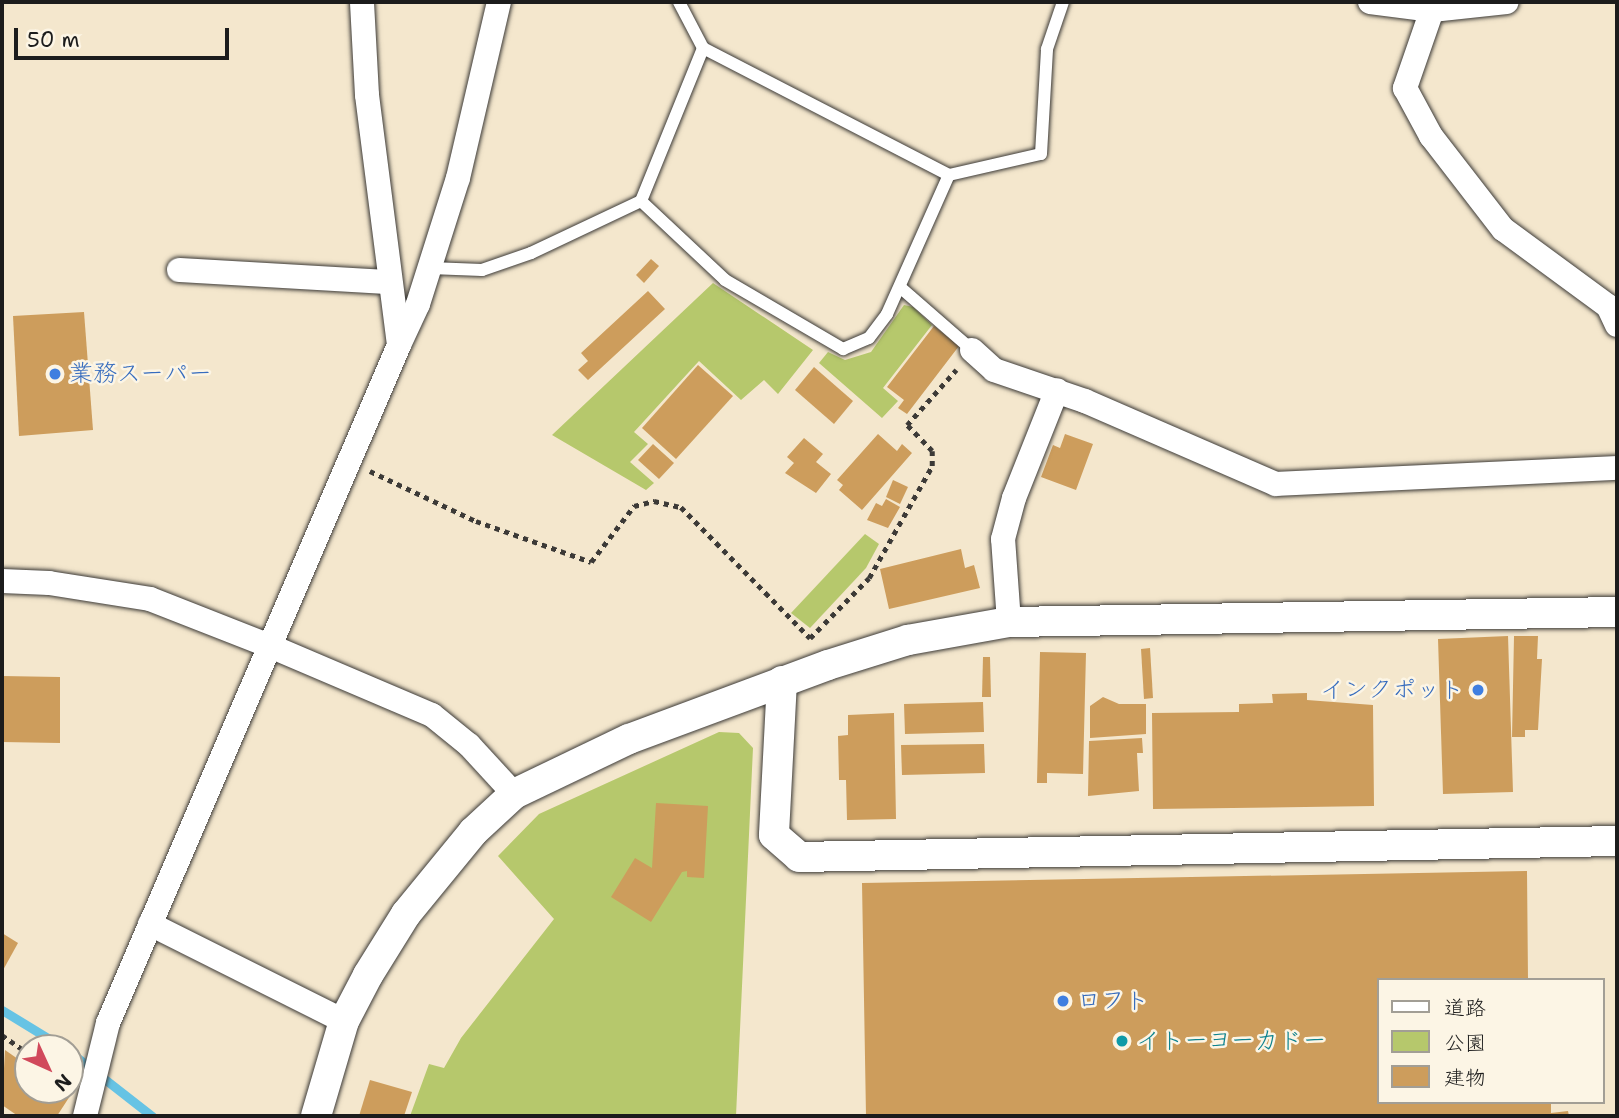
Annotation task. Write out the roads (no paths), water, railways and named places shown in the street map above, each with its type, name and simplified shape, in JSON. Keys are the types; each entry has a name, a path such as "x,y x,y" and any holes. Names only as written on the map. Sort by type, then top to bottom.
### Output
{"street":[{"path":"362,2 388,282 399,345"},
{"path":"85,1116 108,1023 430,268 484,80 499,2"},
{"path":"1370,2 1432,10 1507,2"},
{"path":"1432,10 1405,88 1431,136 1503,229 1614,311"},
{"path":"179,270 388,282"},
{"path":"972,351 994,370 1058,390 1276,484 1617,468"},
{"path":"1009,622 1003,539 1014,498 1058,390"},
{"path":"2,581 49,583 150,599 270,646 432,715 469,744 514,794"},
{"path":"316,1116 344,1021 406,914 473,832 514,794 629,739 818,668 908,640 1009,622 1617,612"},
{"path":"782,681 774,835 799,857 1617,841"},
{"path":"150,924 344,1021"}],"lane":[{"path":"679,2 703,48 949,174 1041,154 1047,49 1063,2"},
{"path":"430,268 482,270 531,253 641,201 703,48"},
{"path":"641,201 725,280 843,349 869,338 901,288 949,174"},
{"path":"901,288 972,351"}],"waterway":[{"path":"2,1010 41,1034"},
{"path":"84,1063 152,1116"}],"place":[{"name":"業務スーパー","path":"55,374"},
{"name":"インクポット","path":"1478,690"},
{"name":"ロフト","path":"1063,1001"},
{"name":"イトーヨーカドー","path":"1122,1041"}]}
